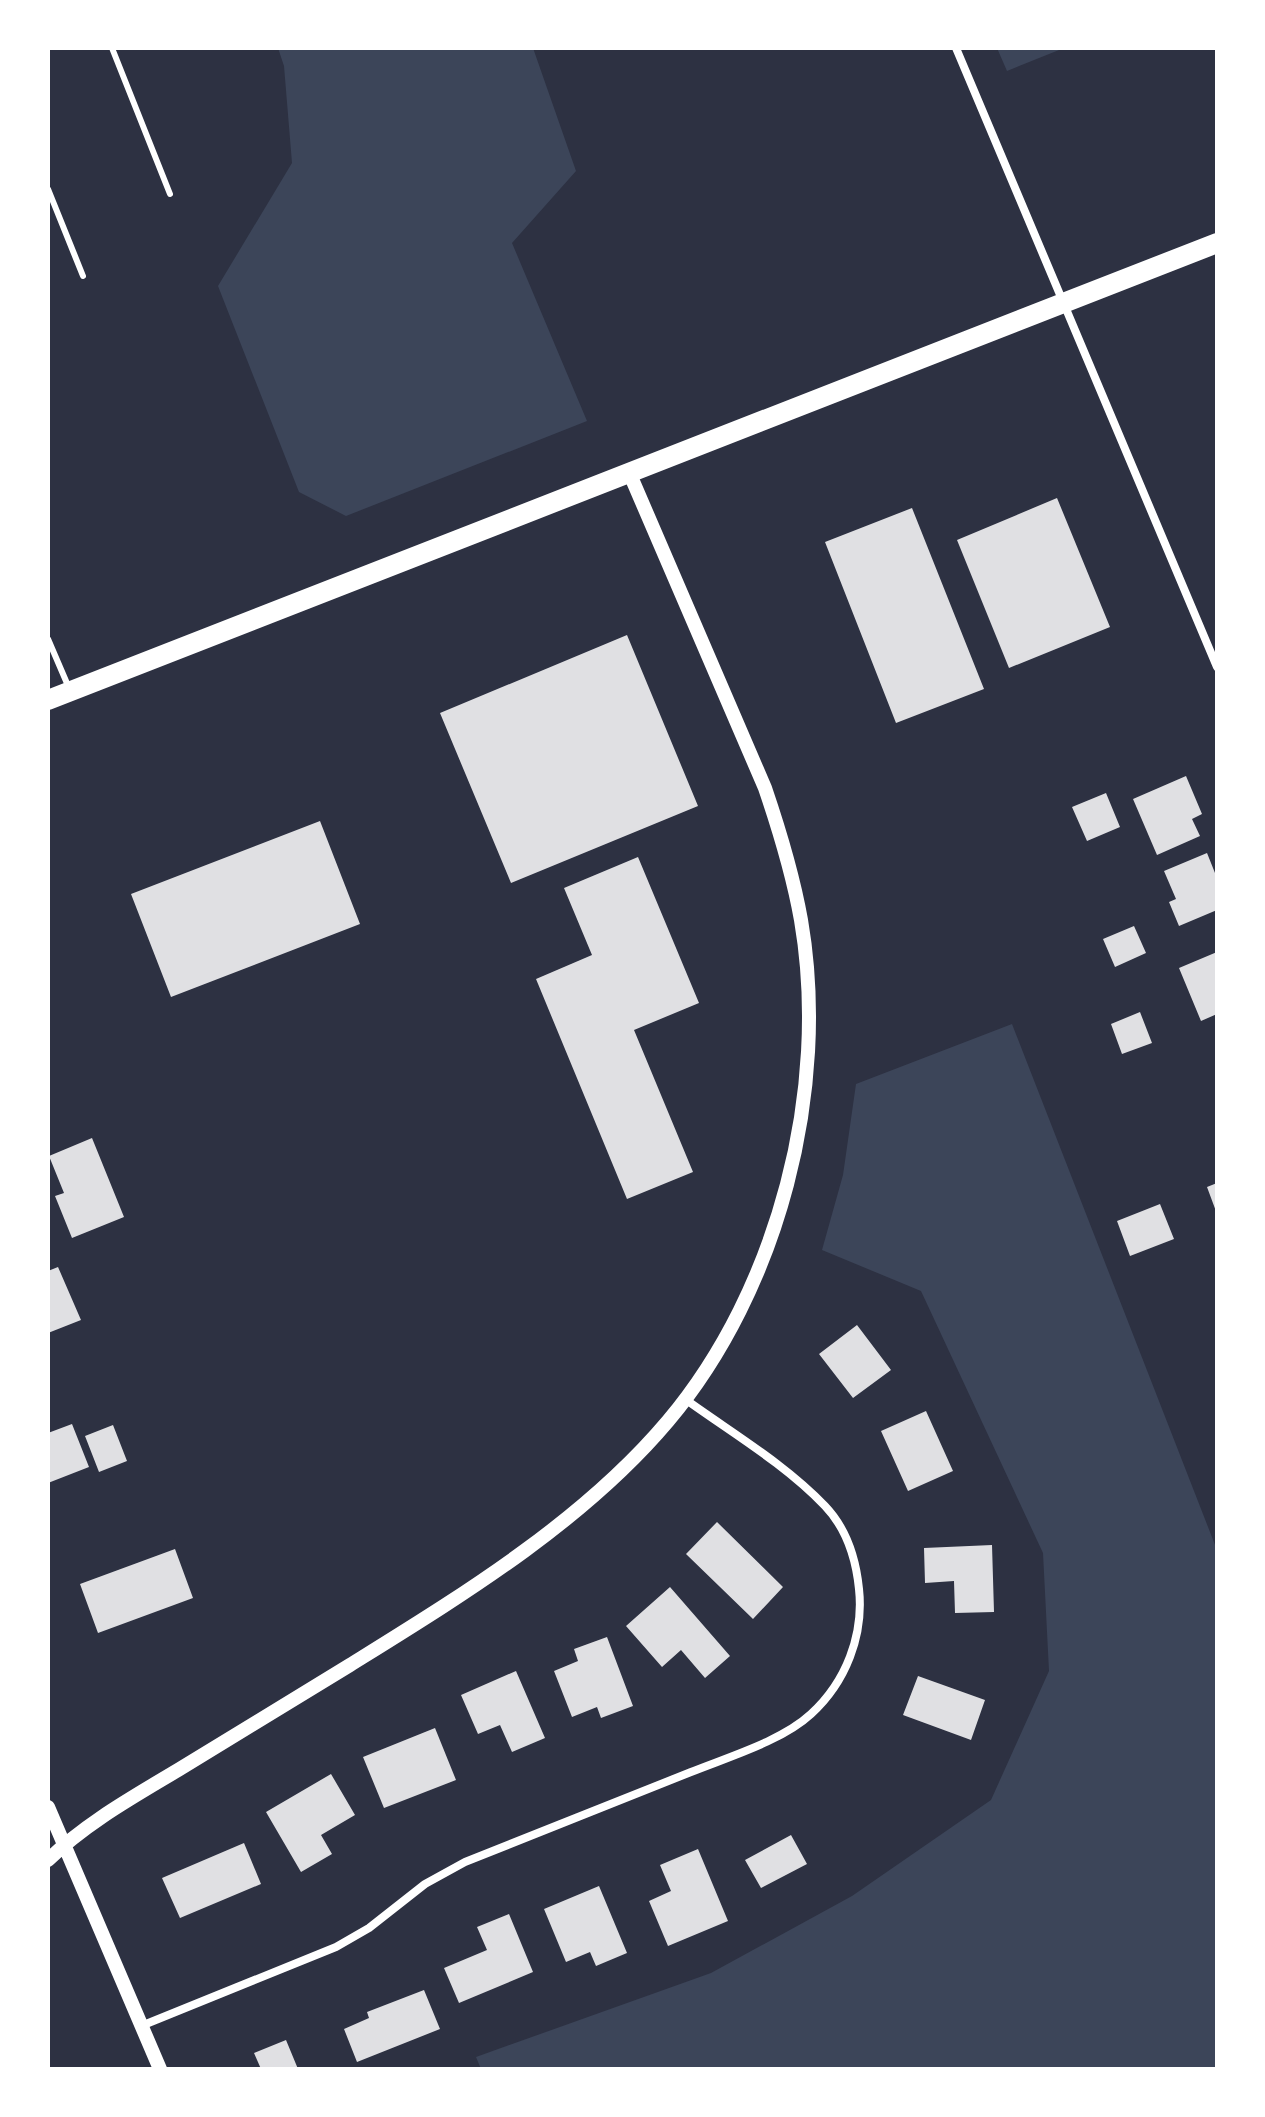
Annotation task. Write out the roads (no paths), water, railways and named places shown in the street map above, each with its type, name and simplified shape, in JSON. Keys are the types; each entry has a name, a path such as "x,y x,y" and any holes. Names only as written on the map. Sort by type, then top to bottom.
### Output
{"main road":[{"path":"48,700 1217,243"}],"street":[{"path":"956,48 1217,667"},
{"path":"48,1860 111,1811 505,1566 562,1522 616,1474 667,1422 703,1374 744,1301 776,1224 797,1143 805,1089 809,1005 801,922 783,841 765,788 629,472"},
{"path":"141,2026 336,1947 369,1928 425,1884 465,1862 728,1757 790,1730 811,1714 837,1683 850,1659 858,1634 861,1607 857,1568 848,1542 827,1508 798,1481 685,1399"},
{"path":"48,1807 160,2069"}],"lane":[{"path":"112,48 170,194"},
{"path":"48,189 83,276"},
{"path":"48,639 70,692"}]}
